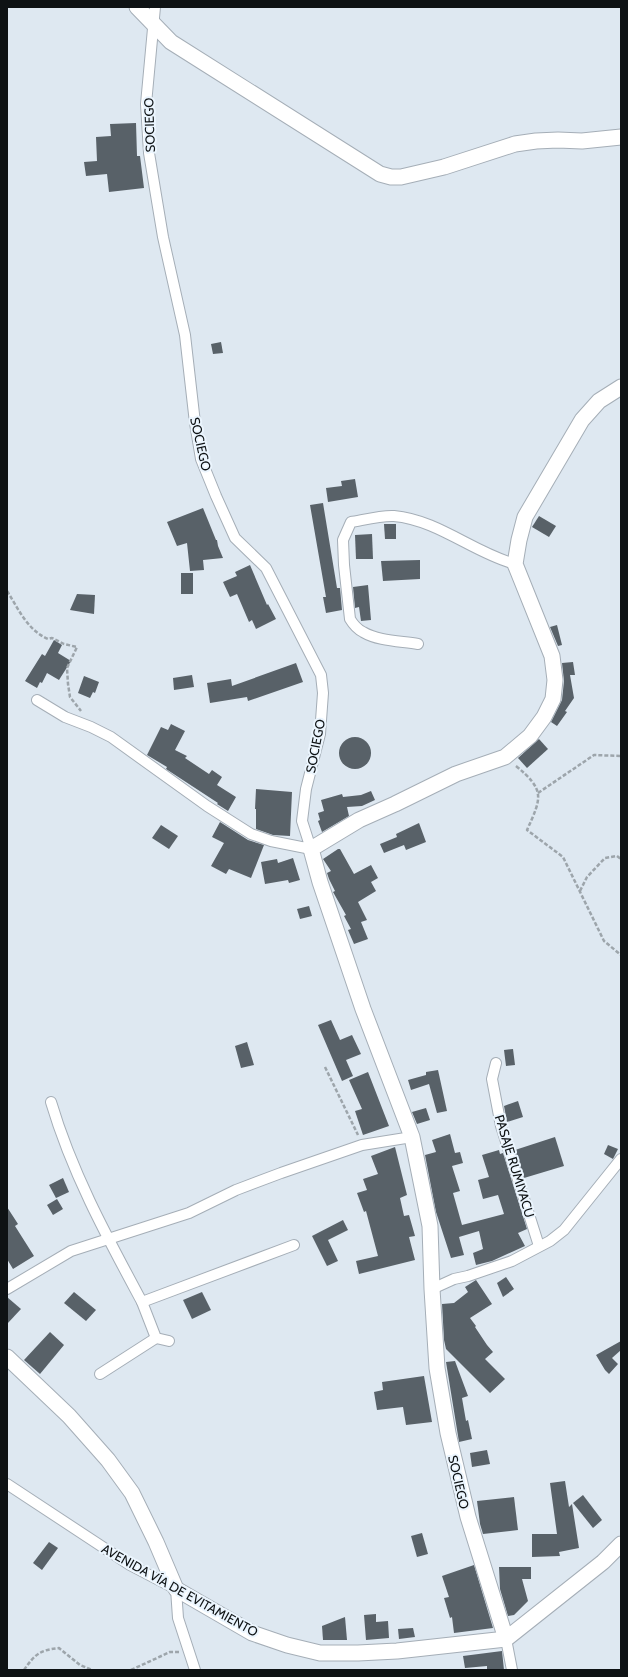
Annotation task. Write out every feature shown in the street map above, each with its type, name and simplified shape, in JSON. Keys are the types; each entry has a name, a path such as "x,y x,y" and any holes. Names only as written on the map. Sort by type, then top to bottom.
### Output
{"main road":[{"path":"137,7 171,42 251,94 380,174 391,177 401,177 444,167 515,144 536,141 582,141 621,137"},
{"path":"311,849 359,820 456,774 505,757 530,736 544,718 553,699 555,680 552,656 515,564 519,540 525,517 582,420 599,401 621,387"},
{"name":"SOCIEGO","path":"311,849 320,882 363,1009 412,1137 430,1226 437,1368 448,1434 468,1517 506,1639"},
{"path":"7,1357 69,1416 108,1460 132,1493 156,1542 176,1589"},
{"path":"506,1639 603,1562 621,1544"},
{"name":"AVENIDA VÍA DE EVITAMIENTO","path":"176,1589 252,1633 287,1645 320,1653 397,1651 506,1639"}],"street":[{"name":"SOCIEGO","path":"155,7 146,104 149,153 163,237 185,335 194,417 202,459 216,496 235,538 266,568 321,674 323,693 320,734 306,789 302,821 311,849"},
{"path":"418,644 379,637 362,632 355,626 350,618 344,573 343,540 351,522 393,516 420,522 450,534 500,560 515,564"},
{"path":"37,700 65,717 91,727 110,737 208,806 251,834 271,841 311,849"},
{"name":"PASAJE RUMIYACU","path":"496,1062 492,1079 501,1126 540,1246"},
{"path":"51,1102 59,1130 73,1162 108,1238 142,1302 156,1338"},
{"path":"7,1289 71,1251 188,1213 236,1190 280,1173 362,1145 412,1137"},
{"path":"432,1289 454,1279 468,1276 512,1261 550,1241 564,1230 621,1159"},
{"path":"142,1302 294,1245"},
{"path":"100,1374 156,1338 169,1342"},
{"name":"AVENIDA VÍA DE EVITAMIENTO","path":"7,1484 130,1565 176,1589"},
{"path":"176,1589 178,1618 195,1670"},
{"name":"SOCIEGO","path":"506,1639 512,1670"}],"path":[{"path":"7,590 22,617 38,633 48,639 52,638 64,644 77,647 67,668 70,697 78,706 91,727"},
{"path":"538,793 594,755 621,756"},
{"path":"505,757 531,779 538,793 538,806 527,830 563,857 604,941 621,955"},
{"path":"580,892 587,877 605,858 617,856 621,859"},
{"path":"325,1067 362,1145"},
{"path":"24,1670 32,1658 44,1650 59,1648 80,1665 92,1670"},
{"path":"131,1670 170,1652 189,1652"}],"building":[{"path":"136,123 137,156 140,156 144,188 109,192 107,174 86,176 84,162 97,161 96,137 111,136 110,124"},
{"path":"221,342 223,353 213,354 211,344"},
{"path":"355,479 358,497 328,502 326,488 342,486 341,481"},
{"path":"323,503 337,588 340,588 342,610 326,613 323,597 326,597 310,505"},
{"path":"203,508 223,558 203,560 204,570 190,571 187,543 177,546 167,522"},
{"path":"539,516 556,526 549,537 532,527"},
{"path":"384,524 396,524 396,539 385,539"},
{"path":"372,534 373,559 356,559 355,535"},
{"path":"420,560 420,579 383,581 381,561"},
{"path":"250,565 267,605 268,604 276,619 256,629 252,620 249,622 237,594 230,597 223,582 237,576 235,572"},
{"path":"181,573 193,573 193,594 181,594"},
{"path":"368,585 371,620 361,621 359,607 355,608 353,587"},
{"path":"77,594 95,595 94,614 70,610"},
{"path":"557,625 562,645 558,646 550,627"},
{"path":"54,640 62,645 58,653 71,661 59,680 47,673 42,683 40,682 37,688 25,681 42,654 45,656"},
{"path":"573,662 575,675 570,675 574,698 565,711 567,712 557,726 551,722 562,700 564,681 562,663"},
{"path":"296,663 303,682 248,701 247,697 210,703 207,683 231,679 232,686"},
{"path":"192,675 194,687 174,690 173,678"},
{"path":"84,676 99,682 95,693 93,692 90,698 78,693"},
{"path":"171,724 185,731 175,750 187,756 185,758 209,774 212,770 222,777 217,785 236,797 228,811 166,769 167,767 147,755 161,727 168,730"},
{"path":"355,737 361,738 368,744 371,753 370,759 364,766 355,769 349,768 342,762 339,753 340,747 346,740"},
{"path":"539,739 548,749 527,768 518,758"},
{"path":"256,789 292,792 290,836 273,835 256,829"},
{"path":"371,791 375,800 362,806 347,807 349,816 322,832 318,821 320,820 318,813 324,811 321,800 342,794 343,797 361,795"},
{"path":"220,822 248,840 264,845 251,878 229,869 226,874 211,866 224,843 212,837"},
{"path":"419,823 426,842 406,850 404,845 384,853 380,844 397,837 396,834"},
{"path":"161,825 178,836 169,849 152,838"},
{"path":"340,849 354,874 371,865 378,878 371,882 376,891 358,902 367,920 361,922 368,939 354,944 348,930 351,929 344,916 346,915 333,892 335,891 327,873 331,871 323,859"},
{"path":"293,858 300,880 289,883 288,880 265,884 261,862 277,859 278,863"},
{"path":"309,906 312,916 300,919 297,909"},
{"path":"331,1020 340,1040 352,1035 361,1054 346,1060 353,1076 342,1081 318,1025"},
{"path":"247,1042 254,1065 241,1068 235,1046"},
{"path":"513,1049 515,1065 506,1066 504,1050"},
{"path":"438,1070 447,1111 437,1113 429,1084 411,1090 408,1080 426,1075 426,1072"},
{"path":"368,1072 389,1126 363,1135 355,1111 362,1109 349,1080"},
{"path":"518,1101 523,1117 507,1122 504,1106"},
{"path":"426,1108 430,1120 417,1124 412,1112"},
{"path":"450,1134 455,1153 460,1152 463,1163 452,1166 460,1191 453,1193 462,1225 504,1214 498,1195 483,1199 478,1180 489,1177 482,1155 499,1150 500,1154 503,1153 527,1229 518,1233 525,1246 492,1261 476,1265 473,1253 483,1249 479,1231 459,1237 464,1255 451,1258 436,1212 425,1155 436,1152 432,1140"},
{"path":"555,1137 564,1166 524,1178 515,1150"},
{"path":"608,1145 618,1149 613,1159 604,1154"},
{"path":"395,1147 407,1195 400,1198 404,1216 409,1215 415,1236 409,1237 415,1260 359,1274 356,1261 378,1256 366,1211 364,1212 357,1193 367,1190 363,1179 378,1174 371,1156"},
{"path":"63,1178 69,1192 56,1198 49,1185"},
{"path":"57,1199 63,1209 53,1215 47,1205"},
{"path":"7,1207 18,1224 15,1226 34,1256 13,1269 7,1259"},
{"path":"343,1220 348,1230 328,1240 338,1261 327,1266 312,1236"},
{"path":"506,1277 514,1289 503,1297 497,1283"},
{"path":"476,1280 492,1304 470,1318 493,1352 485,1359 505,1379 490,1393 446,1349 444,1340 442,1304 454,1303 468,1292 465,1287"},
{"path":"74,1292 96,1310 86,1321 64,1303"},
{"path":"202,1292 211,1310 192,1319 183,1300"},
{"path":"7,1297 21,1309 7,1324"},
{"path":"50,1332 64,1345 40,1374 24,1360"},
{"path":"621,1341 621,1350 612,1358 618,1364 609,1374 596,1355"},
{"path":"455,1361 468,1396 462,1398 466,1421 468,1420 472,1439 459,1442 446,1362"},
{"path":"424,1376 432,1422 406,1425 403,1407 377,1410 374,1392 383,1390 382,1382"},
{"path":"487,1450 490,1464 472,1467 470,1453"},
{"path":"565,1481 569,1507 572,1504 579,1548 559,1552 560,1556 532,1557 532,1534 557,1534 550,1483"},
{"path":"583,1495 602,1520 593,1528 573,1503"},
{"path":"514,1497 518,1530 483,1534 477,1501"},
{"path":"422,1533 428,1554 417,1557 411,1536"},
{"path":"49,1542 58,1548 42,1570 33,1563"},
{"path":"474,1565 493,1628 454,1633 452,1617 450,1618 444,1598 449,1597 442,1576"},
{"path":"499,1567 531,1567 531,1579 522,1579 528,1601 514,1615 508,1616 500,1589"},
{"path":"376,1614 376,1622 388,1621 389,1638 366,1640 364,1615"},
{"path":"345,1617 347,1640 323,1640 322,1626"},
{"path":"413,1628 415,1637 399,1639 398,1629"},
{"path":"502,1651 504,1670 487,1670 487,1666 465,1668 463,1656"}]}
